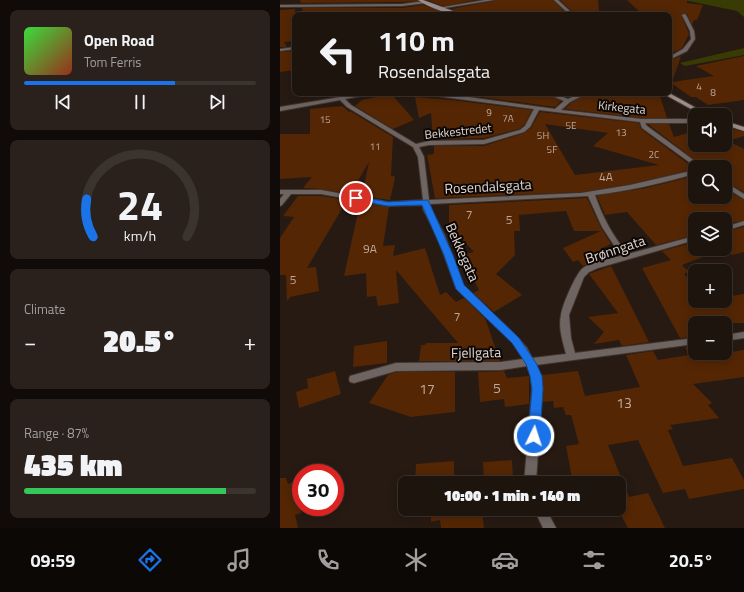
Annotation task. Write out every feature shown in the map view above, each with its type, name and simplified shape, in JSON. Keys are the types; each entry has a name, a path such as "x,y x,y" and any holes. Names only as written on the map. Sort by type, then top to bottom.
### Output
{"main road":[{"path":"420,0 450,12"},
{"path":"670,96 693,108"},
{"path":"732,126 744,130"}],"street":[{"path":"327,0 327,6"},
{"path":"439,8 492,0"},
{"path":"556,0 569,12"},
{"path":"280,6 402,5 425,2"},
{"path":"672,57 685,50 693,39 692,31 684,15"},
{"path":"280,50 292,48"},
{"path":"280,109 354,96"},
{"name":"Kirkegata","path":"450,96 642,121 688,121"},
{"path":"557,96 568,100"},
{"path":"556,111 568,100 578,96"},
{"path":"341,98 349,106 415,146"},
{"name":"Bekkestredet","path":"415,146 429,143 484,142 522,131 527,127 537,108"},
{"path":"642,121 644,127 690,160"},
{"name":"Bekkegata","path":"415,146 421,157 425,179 427,209 448,255 459,286 516,341 531,363 536,376 537,389 531,476"},
{"name":"Rosendalsgata","path":"280,192 309,191 332,193 380,204 426,202 591,194 648,185 688,174"},
{"path":"732,189 744,197"},
{"path":"280,204 290,191"},
{"path":"591,194 599,214 621,252 626,257"},
{"path":"732,227 744,223"},
{"name":"Brønngata","path":"572,357 566,338 564,324 566,312 577,281 586,270 688,240"},
{"path":"732,337 744,335"},
{"name":"Fjellgata","path":"354,379 396,367 416,365 501,366 688,343"},
{"path":"544,516 550,528"}],"shaded area":[{"path":"684,0 744,0 744,17 737,11"},
{"path":"744,48 744,55 685,66 680,63"}],"building":[{"path":"300,0 417,0 417,1 301,3"},
{"path":"427,0 476,0 443,6"},
{"path":"553,0 565,12 458,12 451,9 494,1"},
{"path":"560,0 598,0 599,11 573,12"},
{"path":"627,0 687,0 687,3 703,5 697,20 694,20 692,25 687,14 683,13 681,15 689,34 682,48 672,53 672,12 640,12"},
{"path":"423,5 443,12 303,12 302,8 402,8"},
{"path":"295,9 295,12 292,12 292,41 284,42 287,47 280,47 280,10"},
{"path":"290,51 292,54 292,70 280,72 280,52"},
{"path":"681,56 672,82 672,60"},
{"path":"744,56 744,100 708,105 696,97 691,97 672,84 672,82 714,76 696,66"},
{"path":"474,96 550,96 561,101 555,107"},
{"path":"584,96 660,96 667,118 642,118 565,109 571,103"},
{"path":"377,97 394,97 414,120 393,129 355,106 362,100"},
{"path":"415,97 532,110 524,125 519,129 484,138 433,139 431,113 419,118"},
{"path":"342,106 349,112 350,111 393,137 391,176 395,176 395,178 390,200 362,196 369,162 350,194 321,189 303,188 312,177 280,179 280,134 310,134 310,109"},
{"path":"540,112 639,123 641,129 688,164 688,171 630,184 581,192 435,198 427,155 434,154 434,146 484,146 524,133 531,128","holes":["545,124 608,133 593,146 659,165 575,175"]},
{"path":"648,124 669,124 674,137 688,133 688,152 732,152 732,143 744,149 744,192 732,185 732,160 695,160"},
{"path":"732,129 744,132 744,136 732,140"},
{"path":"688,178 688,204 732,204 732,193 744,200 744,220 732,223 732,212 688,212 688,237 656,245 627,212 605,215 597,196 646,188"},
{"path":"298,196 321,196 347,200 307,268 316,267 319,291 290,297 287,301 286,275 280,275 280,238 294,217 283,216"},
{"path":"587,198 601,228 611,244 602,248 607,258 583,266 578,260 573,262 563,248 601,231 574,231 566,211 519,215 520,231 514,231 515,255 496,274 522,295 494,312 473,293 479,290 461,255 474,252 449,225 449,205"},
{"path":"360,203 389,207 383,246 395,245 393,256 425,248 440,295 446,292 456,302 464,298 485,318 500,361 419,361 421,345 425,345 426,343 458,343 396,270 399,303 378,306 376,296 367,297 366,273 344,276"},
{"path":"744,227 744,252 732,255 732,230"},
{"path":"688,244 688,256 706,256 682,265 688,271 684,274 688,278 688,308 732,308 732,296 744,294 744,323 732,323 732,316 688,316 688,337 680,338 642,268 671,260 662,251"},
{"path":"611,266 649,342 622,346 619,340 594,344 604,332 588,317 618,313 589,274"},
{"path":"387,341 387,363 353,367 354,346"},
{"path":"744,350 744,377 693,384 712,403 708,405 719,418 670,425 673,429 668,430 683,466 732,458 744,480 744,489 689,499 685,489 663,493 638,440 608,445 621,476 572,476 566,446 579,444 571,415 566,415 563,407 554,408 553,401 543,402 542,375 578,371 585,396 640,387 626,355 653,351 658,360 688,355 688,360 732,360 732,352"},
{"path":"335,371 341,394 299,408 296,392 308,388 307,379"},
{"path":"504,371 507,378 529,376 529,404 505,407 504,399 480,402 478,372"},
{"path":"396,372 455,372 455,412 411,417 369,403 388,375"},
{"path":"512,460 513,476 484,476 483,462"},
{"path":"454,461 454,476 415,476 416,464"},
{"path":"280,478 286,478 288,484 292,482 292,516 295,516 298,528 280,528"},
{"path":"626,490 629,497 648,493 665,528 628,528 622,516 626,516"},
{"path":"431,516 483,516 484,528 441,528 440,520 431,522"}],"route":[{"path":"356,198 380,204 426,202 427,209 448,255 459,286 466,295 516,341 531,363 536,376 537,389 534,436"}]}
